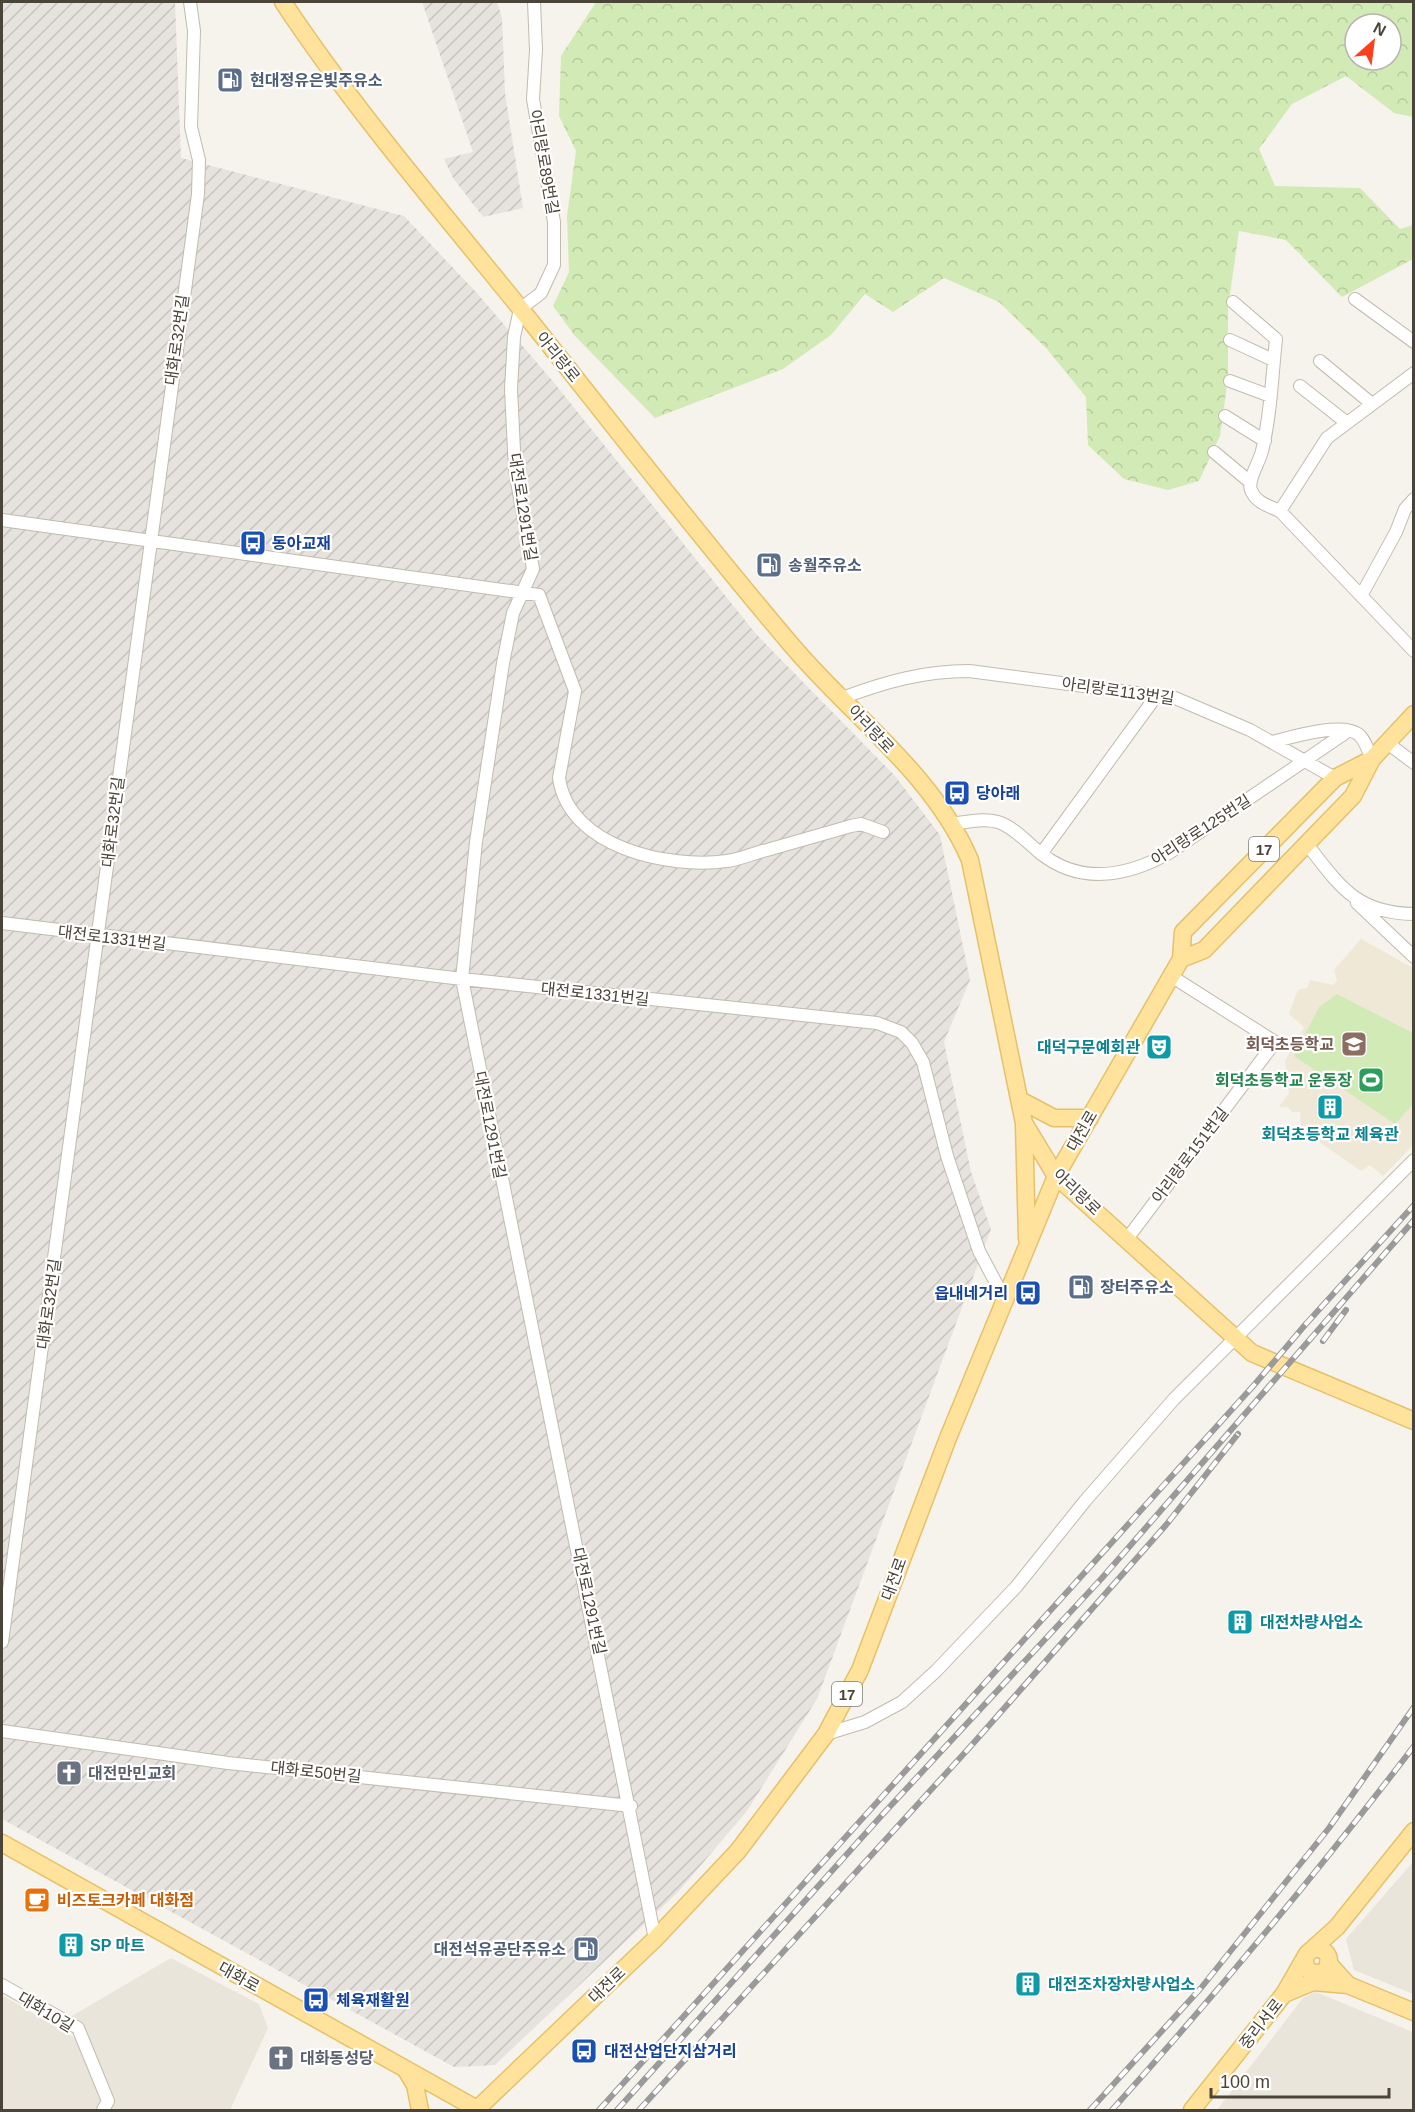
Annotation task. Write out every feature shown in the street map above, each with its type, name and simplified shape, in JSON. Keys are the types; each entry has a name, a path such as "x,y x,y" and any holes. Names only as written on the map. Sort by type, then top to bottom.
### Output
{"main road":[{"name":"아리랑로","path":"283,2 392,149 796,650 911,772 951,824 970,860 1024,1123 1056,1176 1252,1353 1413,1421"},
{"name":"대전로","path":"1181,959 1204,950 1353,796 1372,759 1413,714"},
{"name":"대전로","path":"477,2110 655,1939 738,1851 826,1734 860,1670 910,1534 1004,1298 1056,1176 1181,959 1183,932 1335,778 1372,759"},
{"path":"1020,1100 1054,1118 1090,1118"},
{"path":"1024,1123 1028,1243"},
{"path":"1289,1991 1308,1954 1336,1932 1413,1831"},
{"name":"대화로","path":"2,1844 477,2110"},
{"path":"1289,1991 1322,1966 1336,1932"},
{"path":"1336,1932 1333,1948 1343,1982"},
{"path":"1308,1954 1318,1949 1322,1966 1343,1982 1413,2012"},
{"path":"1289,1991 1313,1982 1343,1982"},
{"name":"중리서로","path":"1192,2110 1289,1991"},
{"path":"406,2070 415,2085 420,2110"}],"street":[{"name":"대화로32번길","path":"2,1642 149,542 198,195 199,160 191,127 194,31 190,2"},
{"name":"아리랑로89번길","path":"520,309 541,293 554,265 554,222 532,99 536,50 534,2"},
{"path":"1355,299 1413,342"},
{"path":"1233,302 1276,339 1265,441 1260,461 1250,482 1250,489 1259,502 1280,511 1413,651"},
{"name":"대전로1291번길","path":"520,309 514,337 512,389 515,471 533,569 513,614 503,663 476,842 462,979 504,1196 631,1806 655,1939"},
{"path":"1230,340 1274,360"},
{"path":"1320,361 1372,404"},
{"path":"1280,511 1327,438 1413,373"},
{"path":"1230,381 1270,396"},
{"path":"1300,386 1347,423"},
{"path":"1225,416 1265,441"},
{"path":"1214,452 1250,482"},
{"path":"1361,596 1396,532 1405,509 1413,499"},
{"path":"2,520 539,595 575,691 559,778 561,793 577,817 612,844 640,855 676,860 727,861 861,824 883,832"},
{"name":"아리랑로113번길","path":"842,698 883,682 940,671 969,671 1156,695 1197,706 1272,742 1335,778"},
{"path":"1041,854 1156,695"},
{"path":"1272,742 1333,730 1356,732 1362,738 1372,759"},
{"name":"아리랑로125번길","path":"951,824 979,820 999,822 1061,867 1081,872 1113,874 1142,868 1169,854 1348,731"},
{"path":"1386,742 1413,763"},
{"path":"1306,843 1344,890 1413,957"},
{"path":"1344,890 1382,910 1413,914"},
{"name":"대전로1331번길","path":"2,923 98,937 462,979 877,1023 901,1032 912,1043 923,1062 947,1156 979,1251 1004,1298"},
{"name":"아리랑로151번길","path":"1127,1239 1275,1042 1171,976"},
{"path":"826,1734 865,1722 902,1702 936,1671 1016,1587 1085,1501 1174,1399 1413,1160"},
{"name":"대화로50번길","path":"2,1731 228,1763 631,1806"},
{"name":"대화10길","path":"2,1985 78,2028 108,2101 103,2110"}],"shaded area":[{"path":"2,2 175,2 181,158 404,216 476,292 551,379 756,634 895,776 940,835 970,980 944,1042 971,1172 991,1229 817,1699 747,1811 678,1892 495,2065 454,2067 2,1819"},
{"path":"422,2 497,2 502,18 505,93 523,208 483,217 453,178 444,159 473,152"},
{"name":"회덕초등학교","path":"1361,939 1413,968 1413,1145 1383,1176 1370,1165 1361,1171 1312,1137 1311,1126 1301,1127 1300,1112 1292,1112 1288,1107 1279,1107 1289,1093 1285,1061 1304,1027 1289,1014 1298,990 1307,988 1310,980 1334,985 1337,980 1334,970"},
{"path":"1413,1862 1414,1994 1354,1970 1346,1939"},
{"path":"171,1958 259,2004 268,2028 230,2110 2,2110 2,1995 75,2038 116,2105 70,2017"},
{"path":"1316,1992 1413,2032 1413,2110 1217,2110 1303,1998"}],"green space":[{"path":"596,2 1413,2 1413,117 1394,113 1346,76 1292,104 1259,149 1275,186 1360,188 1400,229 1413,225 1413,259 1342,297 1286,240 1239,231 1228,308 1228,378 1220,436 1199,481 1168,490 1124,479 1088,445 1086,397 1047,349 999,302 944,278 893,312 865,294 831,335 783,369 655,418 575,336 553,306 569,272 567,216 576,151 559,116 561,56"},
{"name":"회덕초등학교 운동장","path":"1337,994 1413,1033 1413,1104 1395,1124 1294,1056 1319,1007"}],"railway":[{"path":"599,2110 1414,1205"},
{"path":"617,2110 883,1814 1102,1578 1414,1220"},
{"path":"1323,1341 1346,1310"},
{"path":"639,2110 970,1747 1166,1525 1238,1434"},
{"path":"1090,2110 1201,1988 1329,1828 1414,1707"},
{"path":"1112,2110 1266,1931 1414,1746"}],"place":[{"name":"현대정유은빛주유소","path":"230,80"},
{"name":"동아교재","path":"253,543"},
{"name":"송월주유소","path":"769,565"},
{"name":"당아래","path":"957,793"},
{"name":"회덕초등학교","path":"1354,1044"},
{"name":"대덕구문예회관","path":"1159,1047"},
{"name":"회덕초등학교 운동장","path":"1371,1080"},
{"name":"회덕초등학교 체육관","path":"1330,1107"},
{"name":"장터주유소","path":"1081,1287"},
{"name":"읍내네거리","path":"1028,1293"},
{"name":"대전차량사업소","path":"1240,1622"},
{"name":"대전만민교회","path":"69,1773"},
{"name":"비즈토크카페 대화점","path":"37,1900"},
{"name":"SP 마트","path":"71,1945"},
{"name":"대전석유공단주유소","path":"586,1949"},
{"name":"대전조차장차량사업소","path":"1028,1984"},
{"name":"체육재활원","path":"316,2000"},
{"name":"대전산업단지삼거리","path":"584,2051"},
{"name":"대화동성당","path":"281,2058"}]}
